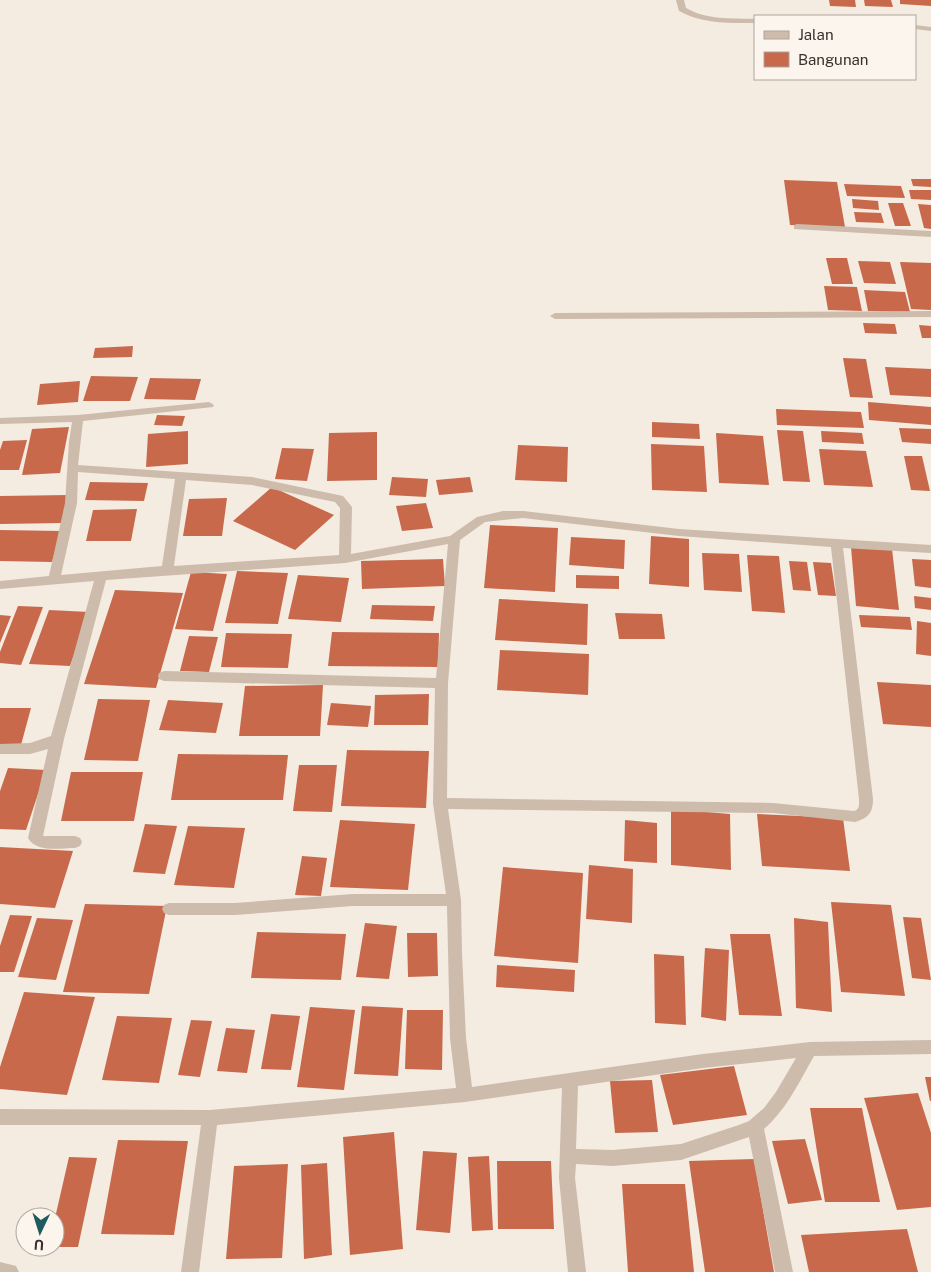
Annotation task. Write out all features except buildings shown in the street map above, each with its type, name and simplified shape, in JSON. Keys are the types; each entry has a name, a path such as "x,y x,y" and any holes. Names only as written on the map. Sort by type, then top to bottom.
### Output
{"street":[{"path":"680,0 682,9 691,15 706,18 754,21"},
{"path":"916,27 931,29"},
{"path":"797,227 931,234"},
{"path":"555,316 931,314"},
{"path":"0,421 78,418 209,405"},
{"path":"54,582 71,503 78,418"},
{"path":"74,468 252,481 339,498 346,507 345,559"},
{"path":"167,570 181,475"},
{"path":"0,585 54,582 167,570 345,559 454,539 483,518 539,516 564,518 616,527 728,538 931,549"},
{"path":"454,539 445,623 440,803 454,900 454,954 458,1038 464,1095"},
{"path":"440,803 773,808 838,816 855,817 862,814 866,809 866,799 837,544"},
{"path":"75,842 42,842 35,838 57,739 102,576"},
{"path":"164,676 442,683"},
{"path":"0,749 20,750 42,746 57,739"},
{"path":"170,909 235,909 353,900 454,900"},
{"path":"0,1117 210,1118 464,1095 703,1061 810,1048 931,1047"},
{"path":"567,1156 613,1158 681,1152 755,1126 770,1113 782,1097 810,1048"},
{"path":"570,1080 567,1156 577,1272"},
{"path":"190,1272 210,1118"},
{"path":"755,1126 784,1272"},
{"path":"0,1271 10,1272"}]}
